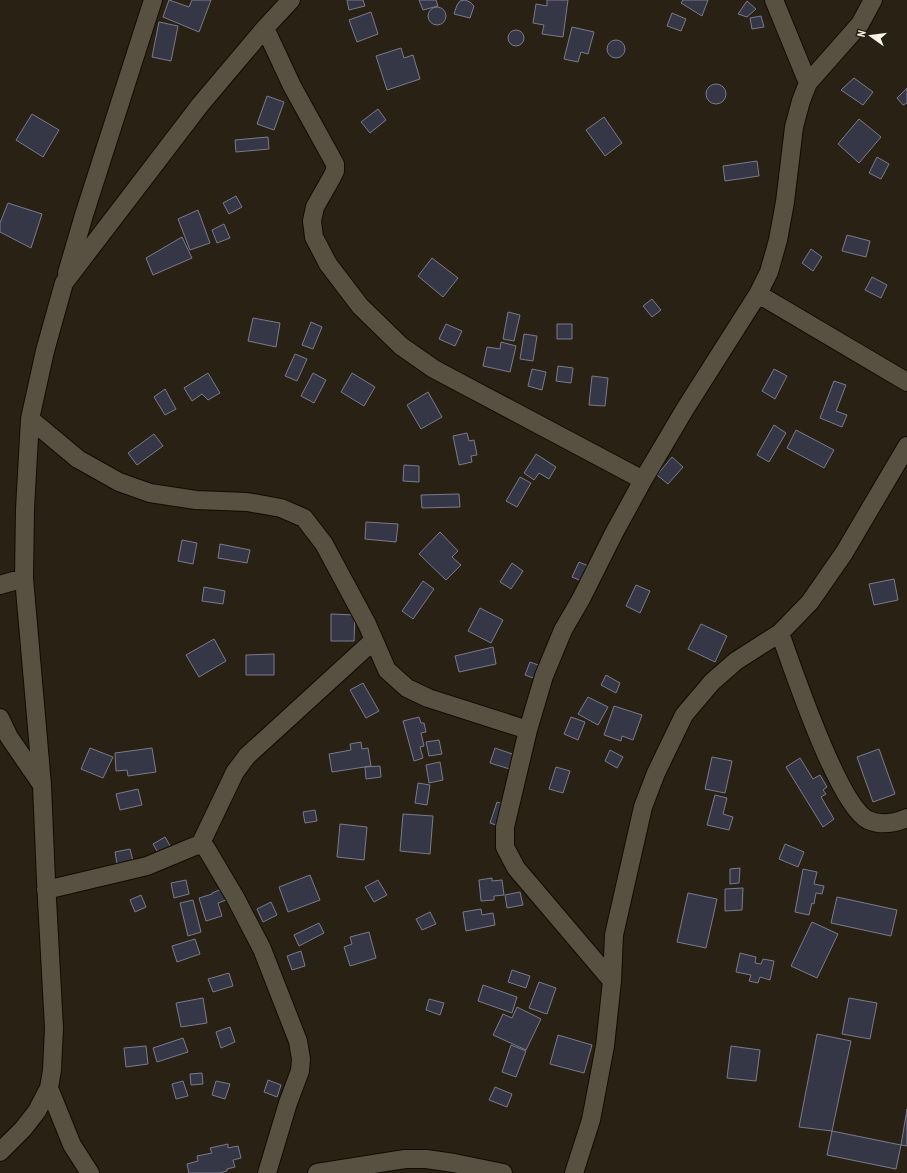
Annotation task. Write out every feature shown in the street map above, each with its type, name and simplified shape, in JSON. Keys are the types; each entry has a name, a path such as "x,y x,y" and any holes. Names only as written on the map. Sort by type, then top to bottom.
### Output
{"street":[{"path":"0,1152 23,1129 37,1111 48,1088 52,1070 54,1028 42,785 24,578 25,509 30,419 45,351 64,283 84,215 153,0"},
{"path":"64,283 195,111 290,0"},
{"path":"774,0 808,83"},
{"path":"612,981 516,868 505,847 505,827 528,730 544,676 563,630 581,599 614,533 643,480 734,330 758,294 769,272 778,240 785,202 794,127 801,101 808,83 860,24 873,0"},
{"path":"266,28 292,86 335,164 332,177 315,207 312,221 314,237 328,264 360,306 401,346 434,369 643,480"},
{"path":"758,294 907,382"},
{"path":"30,419 78,459 125,484 150,493 196,500 247,502 281,508 304,518 324,544 367,624 387,670 407,688 428,698 528,730"},
{"path":"574,1173 591,1120 605,1046 612,981 614,935 643,807 656,773 680,721 712,682 736,661 780,634 810,602 844,553 907,446"},
{"path":"0,586 24,578"},
{"path":"780,634 828,758 851,803 868,820 883,823 896,822 907,818"},
{"path":"200,845 235,772 247,756 374,640"},
{"path":"0,718 9,737 42,785"},
{"path":"46,890 147,866 195,846 200,845 206,848 235,897 262,949 298,1041 301,1059 300,1071 288,1103 267,1173"},
{"path":"48,1088 72,1145 90,1173"},
{"path":"317,1173 405,1159 426,1159 503,1173"}],"building":[{"path":"169,0 189,7 192,0 211,0 199,32 163,17"},
{"path":"347,0 363,0 365,6 349,10"},
{"path":"419,0 436,0 438,6 423,10"},
{"path":"465,0 474,6 470,18 454,14 460,1"},
{"path":"547,0 568,0 563,37 542,34 544,25 533,23 536,4 547,6"},
{"path":"683,0 708,0 702,16 681,3"},
{"path":"747,1 756,9 747,17 738,14"},
{"path":"437,7 443,10 446,16 443,22 437,25 431,22 428,16 431,10"},
{"path":"371,12 378,34 357,42 349,20"},
{"path":"672,13 686,19 681,31 667,26"},
{"path":"761,16 764,27 752,29 750,18"},
{"path":"159,22 178,26 171,61 152,57"},
{"path":"572,27 594,32 588,54 581,52 578,62 564,59"},
{"path":"516,30 522,32 524,38 522,44 516,46 510,44 508,38 510,32"},
{"path":"616,40 622,43 625,49 622,55 616,58 610,55 607,49 610,43"},
{"path":"401,48 404,58 413,55 420,79 387,90 376,56"},
{"path":"854,78 873,92 863,105 841,90"},
{"path":"716,84 723,87 726,94 723,101 716,104 709,101 706,94 709,87"},
{"path":"907,88 907,103 903,105 897,98"},
{"path":"267,96 284,102 274,130 257,124"},
{"path":"378,109 386,120 370,133 361,122"},
{"path":"32,114 59,130 43,157 16,140"},
{"path":"604,117 622,143 605,156 586,130"},
{"path":"859,119 881,137 859,163 838,144"},
{"path":"268,137 269,149 236,152 235,140"},
{"path":"877,157 889,164 881,179 869,173"},
{"path":"757,161 759,176 725,181 723,166"},
{"path":"236,196 242,207 229,214 223,203"},
{"path":"8,203 42,214 31,248 0,232 0,223"},
{"path":"198,210 210,243 190,250 178,219"},
{"path":"224,224 230,238 217,243 212,230"},
{"path":"847,235 870,241 866,257 842,251"},
{"path":"182,237 192,258 153,275 146,258"},
{"path":"811,249 822,257 813,271 802,263"},
{"path":"432,258 458,278 443,297 418,276"},
{"path":"872,277 887,285 881,298 865,290"},
{"path":"652,299 661,310 652,317 643,306"},
{"path":"508,312 520,315 514,341 503,339"},
{"path":"253,318 280,323 276,347 248,341"},
{"path":"311,322 322,327 313,349 302,345"},
{"path":"446,324 462,331 455,346 439,339"},
{"path":"557,324 572,324 572,339 557,339"},
{"path":"524,334 537,336 533,361 520,359"},
{"path":"501,342 516,346 510,372 483,366 487,347 500,349"},
{"path":"295,354 307,359 297,381 285,376"},
{"path":"558,366 573,368 571,383 556,381"},
{"path":"532,369 546,372 542,390 528,386"},
{"path":"774,369 787,376 775,399 762,391"},
{"path":"208,373 220,393 208,400 202,394 192,401 184,388"},
{"path":"313,373 326,380 314,403 301,396"},
{"path":"352,373 375,387 364,406 341,392"},
{"path":"592,376 608,378 605,406 589,405"},
{"path":"834,381 846,385 836,411 847,415 842,427 820,418"},
{"path":"165,389 176,409 165,415 154,397"},
{"path":"428,392 442,417 421,429 407,405"},
{"path":"774,425 786,433 769,462 757,455"},
{"path":"796,430 834,450 824,468 787,448"},
{"path":"467,433 469,441 474,440 477,455 471,456 472,462 459,465 453,436"},
{"path":"154,434 163,446 137,465 128,453"},
{"path":"536,454 556,467 549,479 539,473 534,480 524,473"},
{"path":"672,457 683,467 668,484 657,475"},
{"path":"404,465 419,466 419,482 403,481"},
{"path":"520,477 531,483 517,507 506,501"},
{"path":"459,494 460,507 422,508 421,495"},
{"path":"366,522 398,524 396,542 365,539"},
{"path":"440,532 458,551 452,557 461,565 446,580 419,554"},
{"path":"182,540 197,543 193,564 178,561"},
{"path":"220,544 250,550 247,563 218,558"},
{"path":"579,562 593,568 586,583 572,577"},
{"path":"512,563 523,571 511,589 500,582"},
{"path":"894,579 898,600 874,605 869,584"},
{"path":"423,581 434,589 413,619 402,611"},
{"path":"636,585 650,591 640,613 626,606"},
{"path":"204,587 225,591 223,604 202,601"},
{"path":"480,608 503,620 491,643 468,631"},
{"path":"331,614 355,615 354,641 331,641"},
{"path":"701,624 727,636 715,662 688,649"},
{"path":"214,639 226,661 199,677 186,655"},
{"path":"493,647 496,664 459,672 455,656"},
{"path":"274,654 274,675 246,675 246,655"},
{"path":"530,662 541,666 536,679 525,675"},
{"path":"606,675 620,683 616,693 601,685"},
{"path":"363,683 379,711 366,718 350,690"},
{"path":"588,697 608,707 598,725 578,714"},
{"path":"614,706 642,715 633,740 622,736 621,741 604,735"},
{"path":"419,717 421,723 424,723 426,732 421,733 424,746 420,747 423,758 414,761 403,721"},
{"path":"571,717 585,722 578,740 564,734"},
{"path":"439,740 442,754 429,756 426,742"},
{"path":"361,742 362,749 368,748 371,766 332,772 329,754 351,750 350,744"},
{"path":"90,748 113,757 103,778 81,769"},
{"path":"152,748 156,772 128,776 127,770 116,771 115,753"},
{"path":"495,748 518,756 513,770 490,763"},
{"path":"879,749 895,794 873,802 857,757"},
{"path":"610,750 623,757 617,768 605,761"},
{"path":"712,757 732,761 725,793 705,789"},
{"path":"800,758 813,779 820,775 827,787 823,790 826,794 821,797 834,819 823,827 786,767"},
{"path":"440,762 443,780 429,783 426,765"},
{"path":"380,766 381,777 366,779 365,767"},
{"path":"556,767 570,771 563,793 549,789"},
{"path":"418,783 430,785 427,805 415,803"},
{"path":"138,789 142,805 120,810 116,794"},
{"path":"715,795 727,798 723,814 733,817 729,830 707,825"},
{"path":"497,802 509,806 502,827 490,823"},
{"path":"315,810 317,821 305,823 303,812"},
{"path":"403,814 433,816 430,854 400,851"},
{"path":"340,824 367,827 364,860 337,857"},
{"path":"165,837 172,849 160,856 153,844"},
{"path":"785,844 804,852 798,867 779,859"},
{"path":"130,849 133,861 117,864 115,852"},
{"path":"740,868 739,883 730,884 730,869"},
{"path":"803,869 817,872 814,884 824,886 822,894 816,893 814,904 812,903 809,915 795,912"},
{"path":"310,875 320,900 288,912 279,887"},
{"path":"492,878 492,881 502,880 504,895 494,896 494,900 481,901 479,880"},
{"path":"186,880 189,894 174,898 171,883"},
{"path":"378,880 387,895 374,902 365,887"},
{"path":"224,888 229,899 218,903 222,916 206,921 199,898"},
{"path":"743,888 742,910 725,911 725,889"},
{"path":"520,892 523,905 507,908 505,895"},
{"path":"688,893 717,899 706,948 677,942"},
{"path":"141,895 146,907 135,912 130,900"},
{"path":"837,897 897,910 891,936 831,923"},
{"path":"193,900 201,932 188,936 180,903"},
{"path":"271,902 277,915 263,922 257,909"},
{"path":"481,909 482,915 493,913 495,925 466,931 463,912"},
{"path":"430,912 436,924 422,930 416,919"},
{"path":"812,922 838,934 817,978 791,966"},
{"path":"319,923 324,933 299,946 294,935"},
{"path":"369,932 376,958 350,966 344,947 352,944 350,937"},
{"path":"195,939 200,954 177,962 172,946"},
{"path":"301,951 305,966 292,970 287,956"},
{"path":"740,953 756,957 755,963 761,964 763,959 774,961 770,980 760,977 758,983 749,981 751,975 736,972"},
{"path":"512,970 530,976 526,988 508,982"},
{"path":"229,973 233,986 213,992 208,979"},
{"path":"539,982 556,988 547,1014 529,1008"},
{"path":"483,985 517,997 512,1013 478,1001"},
{"path":"203,998 207,1023 181,1027 176,1003"},
{"path":"849,998 877,1003 870,1039 842,1034"},
{"path":"429,999 444,1003 440,1015 426,1010"},
{"path":"517,1007 541,1019 526,1050 493,1035 503,1014 512,1018"},
{"path":"230,1027 235,1042 221,1048 216,1032"},
{"path":"817,1034 851,1041 832,1131 799,1127"},
{"path":"558,1035 592,1045 584,1073 550,1064"},
{"path":"183,1038 188,1052 157,1062 153,1048"},
{"path":"511,1045 526,1051 516,1077 502,1072"},
{"path":"146,1046 148,1064 126,1067 124,1048"},
{"path":"731,1046 760,1050 756,1081 727,1078"},
{"path":"202,1073 203,1084 191,1085 190,1074"},
{"path":"268,1080 281,1085 277,1097 264,1092"},
{"path":"183,1081 188,1096 176,1099 172,1084"},
{"path":"216,1081 230,1084 225,1099 212,1095"},
{"path":"495,1087 512,1094 507,1107 489,1100"},
{"path":"907,1109 907,1146 901,1145"},
{"path":"832,1131 901,1145 896,1169 827,1155"},
{"path":"228,1144 228,1148 238,1146 241,1158 233,1160 235,1167 219,1173 189,1173 187,1164 198,1161 197,1156 212,1153 210,1148"}]}
